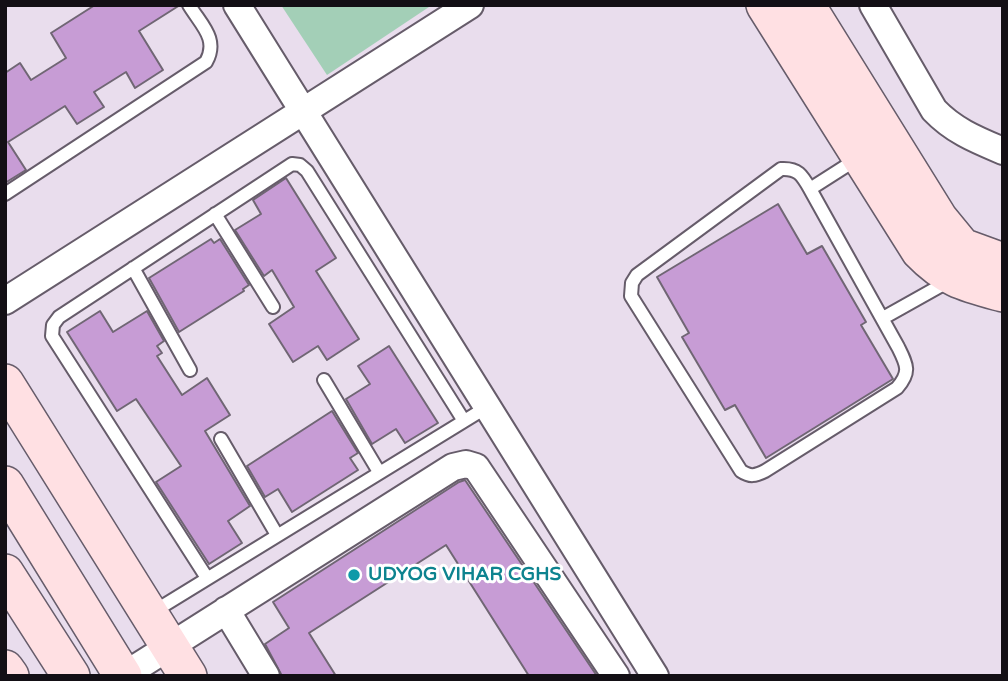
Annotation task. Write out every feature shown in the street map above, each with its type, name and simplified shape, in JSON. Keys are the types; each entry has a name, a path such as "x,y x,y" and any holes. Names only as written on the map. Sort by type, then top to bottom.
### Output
{"street":[{"path":"237,5 303,112 475,414 655,676"},
{"path":"5,301 470,5"},
{"path":"765,5 920,251 933,265 953,279 1003,293"},
{"path":"806,5 939,219 962,247 1003,262"},
{"path":"873,5 940,116 969,137 1003,151"},
{"path":"5,383 178,661"},
{"path":"5,485 123,676 178,661 226,610 453,467 466,464 476,467 616,676"},
{"path":"5,573 71,676"},
{"path":"226,610 266,676"},
{"path":"5,669 10,676"}],"lane":[{"path":"5,194 206,62 211,53 211,41 189,5"},
{"path":"810,189 860,157"},
{"path":"149,614 475,414 307,171 300,165 292,164 215,214 59,317 54,325 52,335 207,578"},
{"path":"781,169 800,172 810,189 906,363 906,378 897,388 765,471 748,475 741,471 631,296 632,283 637,275 781,169"},
{"path":"215,214 273,307"},
{"path":"133,268 190,370"},
{"path":"883,318 953,279"},
{"path":"324,380 379,472"},
{"path":"221,439 277,536"}],"green space":[{"path":"281,5 432,5 327,75"}],"building":[{"path":"95,5 180,5 139,31 163,70 135,88 126,72 94,92 104,107 77,124 65,106 8,142 26,170 5,183 5,73 20,63 31,80 66,58 51,33"},
{"path":"286,178 336,258 316,271 359,339 327,360 318,346 293,362 269,324 294,307 272,270 264,276 235,230 261,214 253,200"},
{"path":"778,204 807,254 822,246 866,322 861,325 893,379 766,458 735,405 725,410 682,337 689,333 657,277"},
{"path":"211,239 214,243 220,239 249,285 244,291 179,332 149,278"},
{"path":"100,311 113,332 147,311 164,341 157,346 162,353 157,356 182,395 207,378 230,415 205,431 250,506 228,521 242,543 209,564 156,482 181,466 136,399 117,411 67,332"},
{"path":"389,346 438,423 405,443 396,429 372,444 346,399 370,384 358,366"},
{"path":"332,411 358,453 350,458 358,470 292,512 278,489 265,497 247,466"},
{"name":"UDYOG VIHAR CGHS","path":"465,480 597,676 529,676 446,545 309,633 336,676 282,676 265,644 289,628 273,602"}],"place":[{"name":"UDYOG VIHAR CGHS","path":"354,575"}]}
